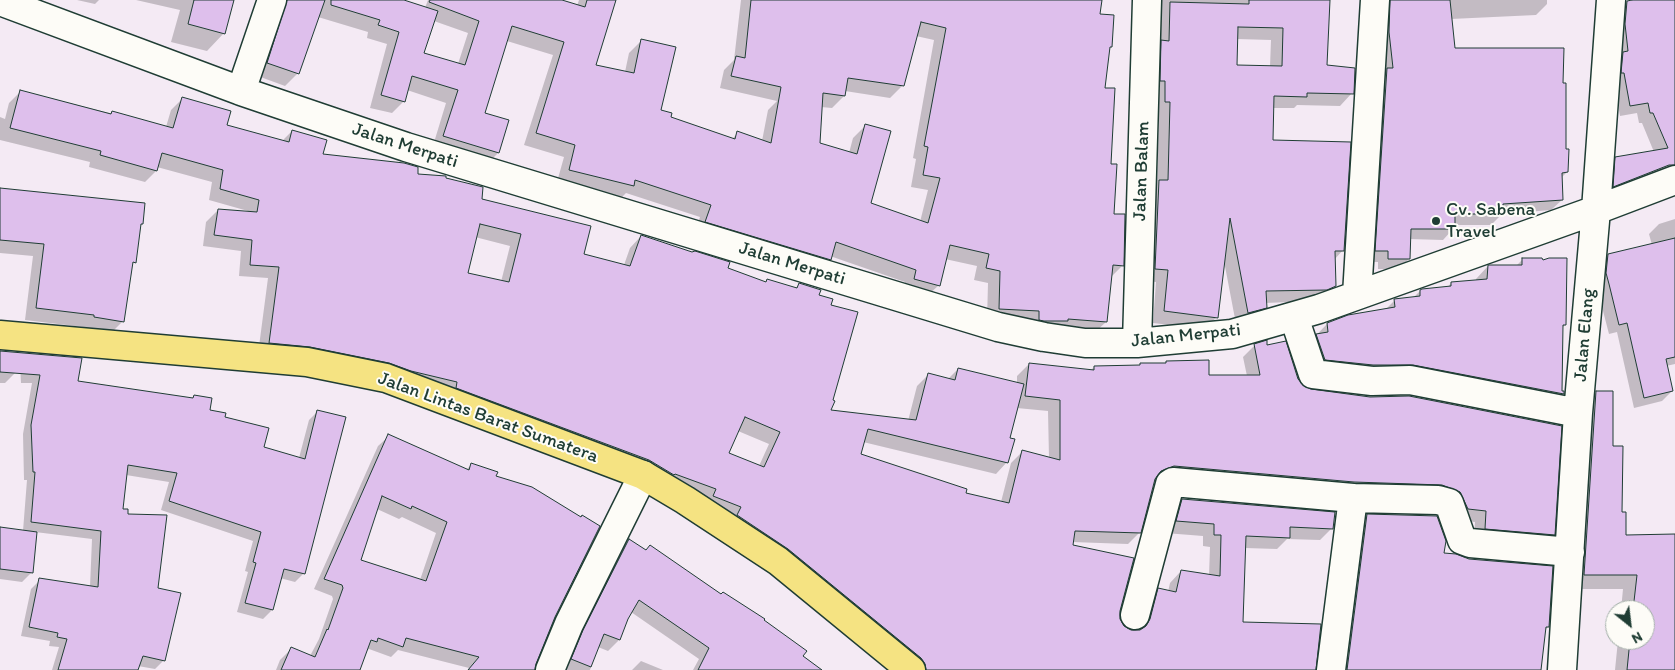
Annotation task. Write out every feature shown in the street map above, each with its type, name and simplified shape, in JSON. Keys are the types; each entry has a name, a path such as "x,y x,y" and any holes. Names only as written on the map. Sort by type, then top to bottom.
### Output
{"highway":[{"name":"Jalan Lintas Barat Sumatera","path":"0,336 307,362 386,378 643,475 778,561 912,670"}],"street":[{"path":"241,91 272,0"},
{"name":"Jalan Balam","path":"1138,343 1147,0"},
{"path":"1357,295 1374,0"},
{"name":"Jalan Elang","path":"1562,670 1578,413 1596,210 1611,0"},
{"name":"Jalan Merpati","path":"0,1 241,91 416,150 998,327 1044,337 1085,343 1138,343 1232,334 1294,317 1675,180"},
{"path":"1294,317 1312,374 1372,381 1410,380 1578,413"},
{"path":"550,670 569,624 643,475"},
{"path":"1135,615 1170,484 1173,482 1353,498 1438,500 1449,503 1462,540 1470,543 1570,552"},
{"path":"1331,670 1353,498"}],"building":[{"path":"194,0 234,0 225,34 188,24"},
{"path":"287,0 325,0 299,74 267,63"},
{"path":"331,0 404,0 438,11 424,53 465,65 479,21 429,2 430,0 562,0 585,7 587,0 616,0 596,65 634,73 641,39 676,47 661,110 672,113 671,117 735,139 737,131 771,143 781,87 731,76 736,56 745,58 751,0 1102,0 1100,14 1114,15 1112,47 1110,47 1105,88 1115,88 1111,164 1117,164 1114,214 1125,214 1124,266 1113,265 1107,322 1068,319 1068,321 1044,321 1039,320 1039,311 999,309 1000,271 986,268 989,254 950,245 940,286 914,279 916,270 836,242 831,260 705,222 711,205 635,180 634,186 569,170 575,145 536,133 564,42 512,26 485,113 509,120 499,153 443,136 458,90 412,76 405,102 381,95 399,32 378,25 380,20 331,5","holes":["921,22 946,28 924,146 928,147 923,175 940,178 928,223 871,203 891,131 865,124 857,154 820,143 823,93 845,96 848,78 904,86"]},
{"path":"1249,0 1330,0 1327,65 1355,68 1354,94 1307,93 1307,97 1274,96 1273,140 1351,142 1344,251 1335,251 1336,286 1327,290 1266,291 1267,308 1248,313 1230,218 1218,318 1164,311 1168,270 1155,269 1159,180 1168,180 1170,102 1165,102 1165,81 1160,81 1161,40 1169,41 1170,2 1249,4","holes":["1238,27 1283,28 1282,66 1237,65"]},
{"path":"1390,0 1450,0 1455,48 1564,48 1563,83 1566,83 1566,149 1569,149 1568,172 1562,173 1563,200 1503,204 1503,214 1455,214 1455,229 1411,229 1410,259 1388,259 1388,251 1375,251 1387,68 1393,68 1389,32"},
{"path":"1675,0 1675,165 1669,165 1613,187 1615,157 1668,148 1653,113 1650,113 1648,103 1630,106 1624,73 1621,73 1623,52 1628,51 1625,24 1627,1"},
{"path":"20,90 111,114 112,111 173,128 182,97 231,111 227,125 289,142 292,130 327,140 323,154 404,163 418,167 418,174 446,176 446,178 483,187 482,199 591,226 584,254 630,266 641,235 730,262 728,268 766,282 767,279 797,288 799,283 821,290 819,295 833,299 831,305 858,312 831,410 916,420 928,373 955,380 958,368 1024,384 1010,438 1015,439 1008,463 868,429 861,454 967,489 966,493 1009,503 1022,450 1060,460 1060,400 1025,396 1029,363 1094,370 1094,366 1209,360 1209,375 1260,375 1254,344 1267,340 1267,345 1286,341 1298,379 1304,386 1311,389 1370,397 1409,396 1562,426 1555,535 1485,529 1486,511 1468,509 1460,492 1442,485 1354,482 1174,466 1161,471 1155,479 1141,533 1075,531 1073,545 1134,558 1120,611 1120,619 1124,626 1131,630 1140,630 1146,626 1150,619 1158,588 1176,592 1181,570 1220,576 1221,535 1214,535 1214,524 1176,521 1182,499 1335,512 1333,529 1290,527 1290,538 1246,536 1243,622 1321,624 1316,670 926,670 921,658 788,549 737,515 741,507 713,496 716,489 674,475 649,460 456,388 457,382 411,371 389,363 310,347 269,343 279,267 250,265 252,240 214,235 218,209 257,212 259,200 220,189 223,170 162,153 157,171 100,155 101,151 10,128","holes":["480,224 521,234 509,282 468,273","745,417 780,432 764,467 729,453"]},
{"path":"0,188 145,203 143,224 141,224 136,263 133,262 124,322 94,317 94,315 36,308 44,244 0,240"},
{"path":"1675,238 1675,357 1666,359 1673,391 1644,398 1627,323 1619,325 1606,273 1608,254"},
{"path":"1522,258 1542,258 1543,260 1567,258 1566,325 1563,325 1562,391 1564,391 1564,394 1413,365 1373,365 1325,360 1316,334 1328,332 1327,323 1348,315 1395,307 1394,299 1420,296 1420,290 1422,289 1451,286 1451,282 1487,279 1488,265 1522,265"},
{"path":"0,351 82,358 78,381 193,398 194,395 212,398 210,410 226,413 225,417 269,428 264,447 305,459 317,410 346,417 305,574 284,569 273,610 245,603 256,563 253,562 261,532 169,501 177,473 128,465 123,509 128,509 128,514 167,515 158,588 181,593 165,661 143,656 138,670 58,670 67,639 57,637 58,633 29,627 39,578 98,587 101,531 31,522 35,472 33,472 31,425 40,375 0,372"},
{"path":"1596,391 1613,391 1613,446 1623,446 1622,512 1626,512 1626,535 1675,534 1675,670 1627,670 1629,650 1655,650 1655,600 1634,600 1637,575 1584,575"},
{"path":"388,434 469,470 471,463 498,472 496,476 532,487 581,517 582,515 600,526 555,617 535,670 468,670 479,657 406,638 403,647 378,638 377,642 371,640 360,670 281,670 291,647 315,657 328,630 343,588 342,585 324,579","holes":["382,496 411,509 412,506 447,522 426,581 361,560"]},
{"path":"1367,514 1437,516 1446,541 1444,553 1456,554 1469,559 1553,566 1549,627 1546,627 1541,670 1347,670"},
{"path":"0,527 37,532 33,573 0,569"},
{"path":"629,539 646,550 650,545 721,594 723,592 765,619 807,651 803,656 822,670 698,670 709,648 639,600 628,619 620,640 604,634 591,667 571,659 583,630"}],"place":[{"name":"Cv. Sabena Travel","path":"1436,221"}]}
